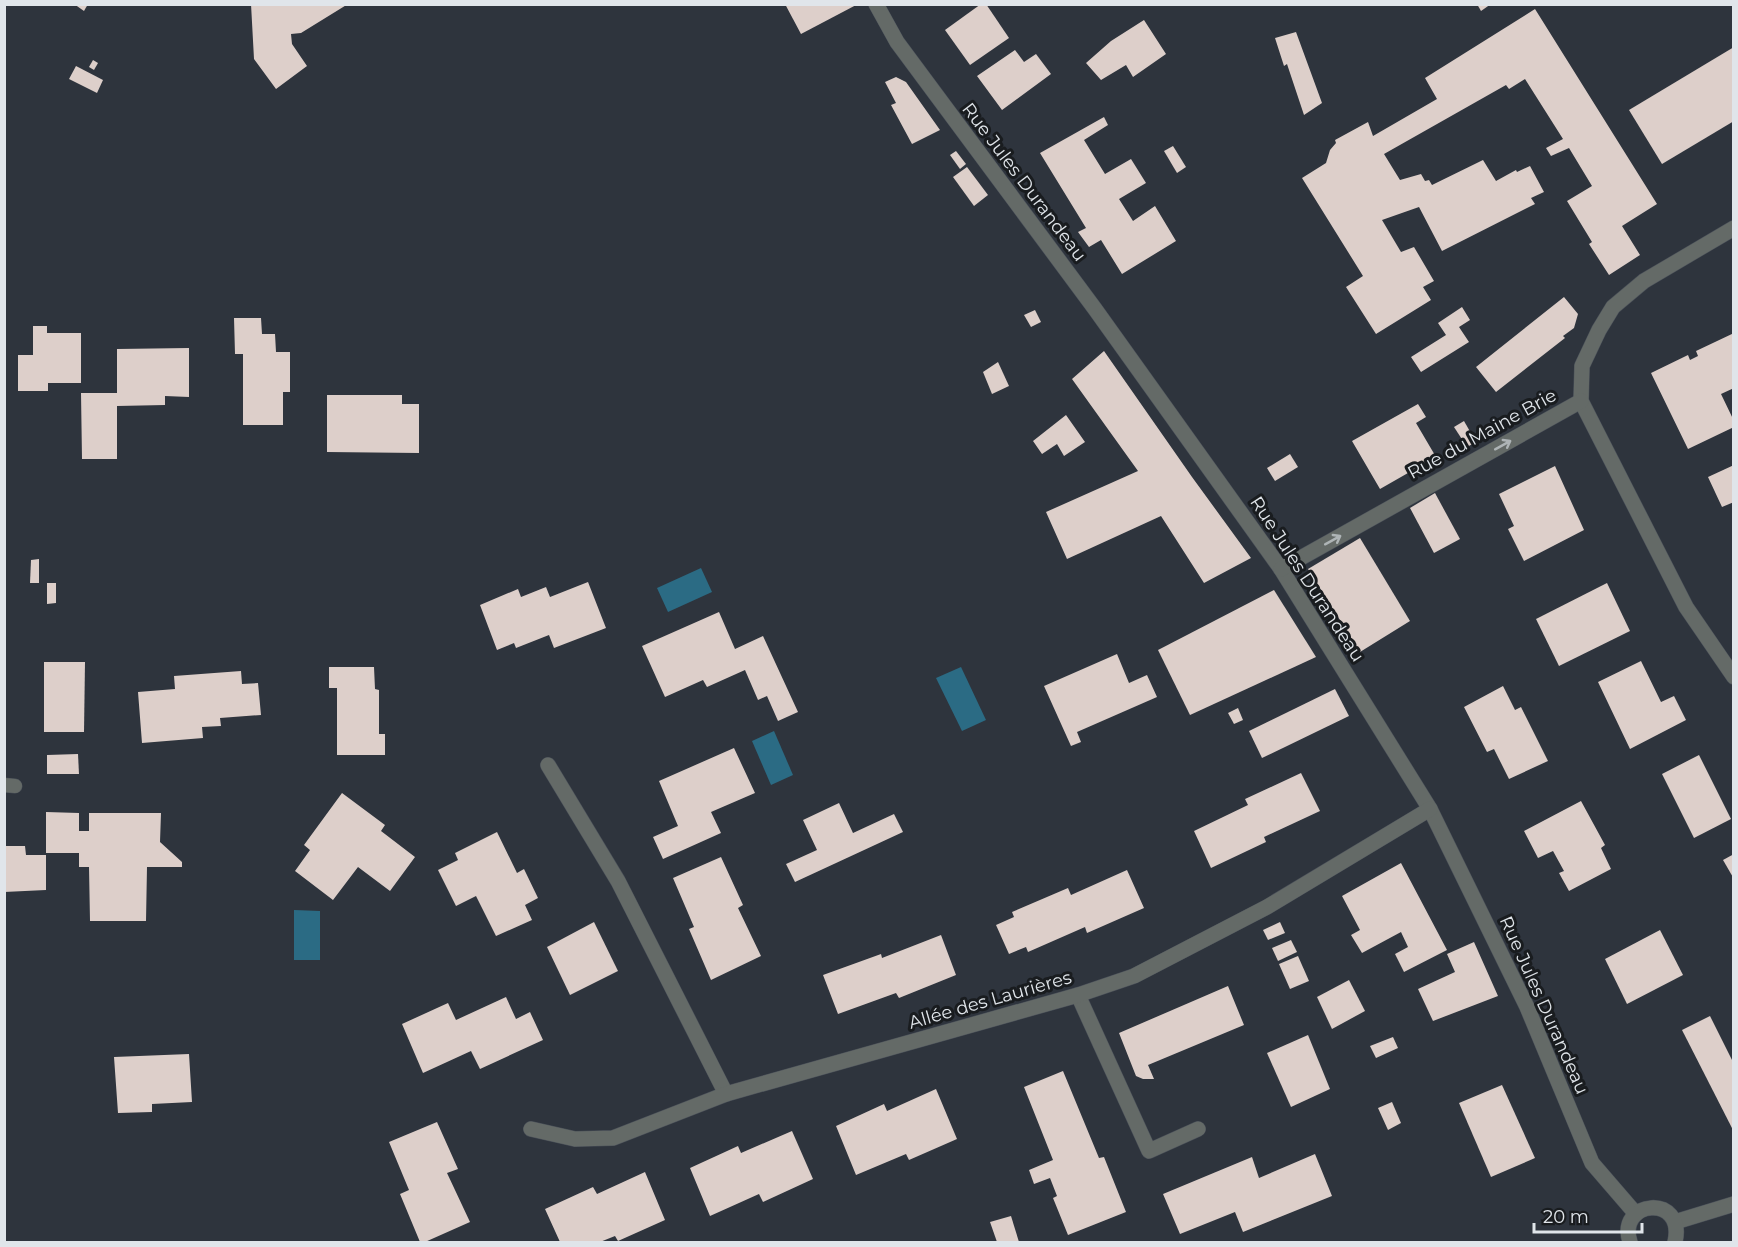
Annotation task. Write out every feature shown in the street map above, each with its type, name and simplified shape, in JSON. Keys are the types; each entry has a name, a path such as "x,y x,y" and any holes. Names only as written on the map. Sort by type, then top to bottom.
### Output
{"street":[{"name":"Rue Jules Durandeau","path":"876,4 897,42 1095,309 1281,569 1430,809 1527,1007 1592,1163 1636,1214"},
{"name":"Rue du Maine Brie","path":"1281,569 1581,401 1582,366 1599,330 1614,307 1644,281 1734,228"},
{"path":"1581,401 1686,607 1734,677"},
{"path":"548,765 618,881 726,1095"},
{"name":"Allée des Laurières","path":"531,1129 575,1140 613,1137 726,1095 1078,995 1134,976 1267,907 1430,809"},
{"path":"1078,995 1149,1151 1198,1129"},
{"path":"1675,1222 1734,1204"},
{"path":"1630,1242 1627,1231 1630,1221 1644,1209 1662,1209 1670,1214 1677,1232 1675,1242"}],"water":[{"path":"701,568 712,592 668,612 657,588"},
{"path":"961,667 986,720 962,731 936,678"},
{"path":"774,731 793,775 771,785 752,741"},
{"path":"294,910 320,911 320,960 294,960"}],"building":[{"path":"74,4 88,4 84,11"},
{"path":"251,4 348,4 301,33 291,34 292,44 307,66 276,89 254,59"},
{"path":"785,4 858,4 801,34"},
{"path":"981,4 986,4 1009,38 970,65 945,30"},
{"path":"1477,4 1491,4 1481,11"},
{"path":"1535,9 1657,204 1622,226 1640,255 1609,275 1589,244 1592,242 1567,201 1592,186 1569,148 1551,156 1546,148 1563,139 1525,79 1509,89 1506,85 1384,154 1400,180 1421,174 1425,181 1429,180 1432,185 1483,160 1496,181 1516,170 1517,172 1530,166 1544,192 1531,198 1535,204 1442,251 1419,207 1382,220 1401,252 1414,247 1434,281 1423,287 1431,300 1376,334 1346,287 1363,276 1302,178 1326,163 1330,150 1336,143 1335,140 1368,122 1373,136 1437,99 1425,78"},
{"path":"1144,20 1166,54 1133,77 1126,65 1101,80 1086,63 1111,41"},
{"path":"1296,32 1322,103 1304,115 1287,64 1284,66 1275,38"},
{"path":"1734,47 1734,121 1662,164 1629,110"},
{"path":"1015,50 1024,62 1036,54 1051,74 1002,110 977,76"},
{"path":"93,60 98,63 94,70 89,67"},
{"path":"76,66 103,80 97,93 69,79"},
{"path":"896,77 906,82 940,130 912,144 891,105 896,103 885,82"},
{"path":"1104,117 1108,125 1084,140 1105,174 1131,159 1146,183 1119,199 1133,221 1155,206 1176,241 1122,274 1101,240 1089,247 1078,232 1086,228 1040,153"},
{"path":"1173,146 1186,167 1177,173 1164,151"},
{"path":"956,151 966,164 960,169 950,155"},
{"path":"967,167 988,195 974,206 953,177"},
{"path":"1564,297 1578,314 1574,328 1563,336 1565,338 1496,392 1476,367"},
{"path":"1462,307 1470,320 1459,327 1469,342 1421,372 1411,357 1446,335 1438,323"},
{"path":"1035,310 1041,322 1031,327 1024,315"},
{"path":"234,318 261,318 262,334 275,334 276,352 290,352 290,392 283,392 283,425 243,425 243,354 235,354"},
{"path":"33,326 47,326 47,333 81,333 81,383 48,383 48,391 18,391 18,355 33,355"},
{"path":"1734,333 1734,388 1721,394 1734,421 1734,427 1688,449 1651,373 1688,355 1690,360 1698,356 1696,351"},
{"path":"189,348 189,397 165,396 165,405 117,406 117,459 82,459 81,393 117,393 117,349"},
{"path":"1104,351 1251,558 1204,583 1161,516 1067,559 1046,512 1138,471 1072,379"},
{"path":"998,362 1009,386 992,394 983,372"},
{"path":"327,395 402,395 402,404 419,404 419,453 327,452"},
{"path":"1418,404 1426,417 1416,423 1436,457 1380,489 1352,441"},
{"path":"1066,415 1085,442 1064,456 1057,444 1042,454 1033,441"},
{"path":"1464,421 1476,442 1467,447 1454,427"},
{"path":"1290,454 1298,467 1275,481 1267,468"},
{"path":"1734,465 1734,502 1722,507 1708,477"},
{"path":"1555,466 1584,530 1524,561 1508,529 1514,526 1499,494"},
{"path":"1435,493 1460,539 1434,553 1410,508"},
{"path":"1360,538 1410,621 1360,652 1308,569"},
{"path":"39,559 39,583 30,583 31,560"},
{"path":"588,582 606,628 554,648 549,635 516,648 514,643 497,650 480,605 518,589 521,597 546,587 550,597"},
{"path":"47,583 56,583 56,603 47,604"},
{"path":"1607,583 1630,631 1559,666 1536,619"},
{"path":"1274,590 1316,657 1190,715 1158,650"},
{"path":"719,612 735,649 763,636 798,712 778,721 767,696 758,700 745,670 707,687 703,680 665,697 642,646"},
{"path":"1117,654 1129,683 1147,675 1157,697 1077,732 1081,742 1071,746 1044,686"},
{"path":"1641,661 1661,702 1674,696 1686,720 1630,749 1598,682"},
{"path":"44,662 85,662 84,732 44,732"},
{"path":"329,667 374,667 375,689 379,690 379,734 385,734 385,755 337,755 337,688 329,688"},
{"path":"241,671 242,684 258,683 261,715 220,718 221,726 202,727 203,738 142,743 138,692 175,689 174,676"},
{"path":"1503,686 1515,710 1521,707 1548,761 1509,779 1494,749 1487,752 1464,707"},
{"path":"1335,689 1349,716 1262,758 1249,731"},
{"path":"1238,708 1243,720 1234,724 1228,713"},
{"path":"734,748 755,793 711,812 721,833 663,859 653,837 678,826 659,781"},
{"path":"78,754 79,774 47,774 47,755"},
{"path":"1699,755 1731,819 1694,838 1662,774"},
{"path":"1301,773 1320,811 1264,837 1266,842 1211,868 1194,831 1248,805 1245,799"},
{"path":"342,793 385,825 381,831 415,857 390,891 358,867 333,900 295,871 310,850 304,845"},
{"path":"1581,801 1605,845 1601,848 1611,869 1569,891 1559,873 1564,871 1553,851 1538,858 1524,831"},
{"path":"839,803 853,833 894,814 903,832 795,882 786,864 817,850 803,820"},
{"path":"46,812 79,813 79,831 89,831 89,813 161,813 160,842 182,862 182,867 147,867 146,921 90,921 89,867 79,867 79,853 46,853"},
{"path":"497,832 517,873 524,869 538,898 525,905 532,920 496,936 476,896 456,906 438,870 458,860 455,853"},
{"path":"4,846 25,846 26,855 46,855 46,890 4,892"},
{"path":"1734,854 1734,879 1723,860"},
{"path":"721,857 743,905 738,908 761,956 711,980 689,929 694,927 673,878"},
{"path":"1401,863 1447,950 1404,972 1395,954 1408,947 1401,932 1362,953 1351,935 1360,930 1342,896"},
{"path":"1127,870 1144,908 1087,933 1085,927 1028,952 1026,947 1009,954 996,925 1014,917 1012,912 1068,888 1071,895"},
{"path":"594,922 618,971 570,995 547,947"},
{"path":"1280,922 1285,933 1268,940 1263,930"},
{"path":"1660,930 1683,975 1627,1004 1605,959"},
{"path":"941,935 956,975 899,998 896,993 838,1014 823,975 881,954 882,958"},
{"path":"1291,940 1297,952 1278,961 1272,948"},
{"path":"1474,942 1498,996 1433,1021 1418,989 1455,972 1447,954"},
{"path":"1298,956 1309,981 1290,989 1279,964"},
{"path":"1349,980 1365,1011 1332,1029 1317,997"},
{"path":"1228,986 1244,1025 1148,1065 1154,1079 1143,1079 1136,1076 1119,1033"},
{"path":"506,997 516,1019 530,1012 543,1040 480,1069 471,1051 423,1073 402,1024 448,1003 456,1020"},
{"path":"1710,1016 1734,1064 1734,1132 1682,1030"},
{"path":"1308,1035 1330,1089 1291,1107 1267,1053"},
{"path":"1393,1037 1398,1048 1376,1058 1370,1046"},
{"path":"189,1054 192,1102 152,1104 152,1112 118,1113 114,1057"},
{"path":"1063,1071 1099,1158 1104,1157 1126,1212 1068,1235 1053,1198 1057,1196 1050,1178 1034,1184 1029,1170 1053,1160 1024,1087"},
{"path":"1502,1085 1535,1158 1491,1177 1459,1103"},
{"path":"936,1089 957,1139 909,1160 906,1154 856,1175 836,1126 884,1104 887,1111"},
{"path":"1392,1102 1401,1123 1388,1130 1378,1108"},
{"path":"437,1122 458,1169 447,1173 470,1222 425,1242 420,1242 400,1194 409,1190 389,1142"},
{"path":"792,1131 813,1179 763,1202 759,1194 710,1216 690,1168 738,1146 741,1153"},
{"path":"1315,1154 1332,1196 1243,1232 1235,1212 1180,1234 1163,1194 1252,1157 1259,1178"},
{"path":"645,1172 665,1220 618,1241 615,1236 600,1242 560,1242 545,1209 593,1187 597,1194"},
{"path":"1011,1216 1019,1242 997,1242 990,1222"}]}
